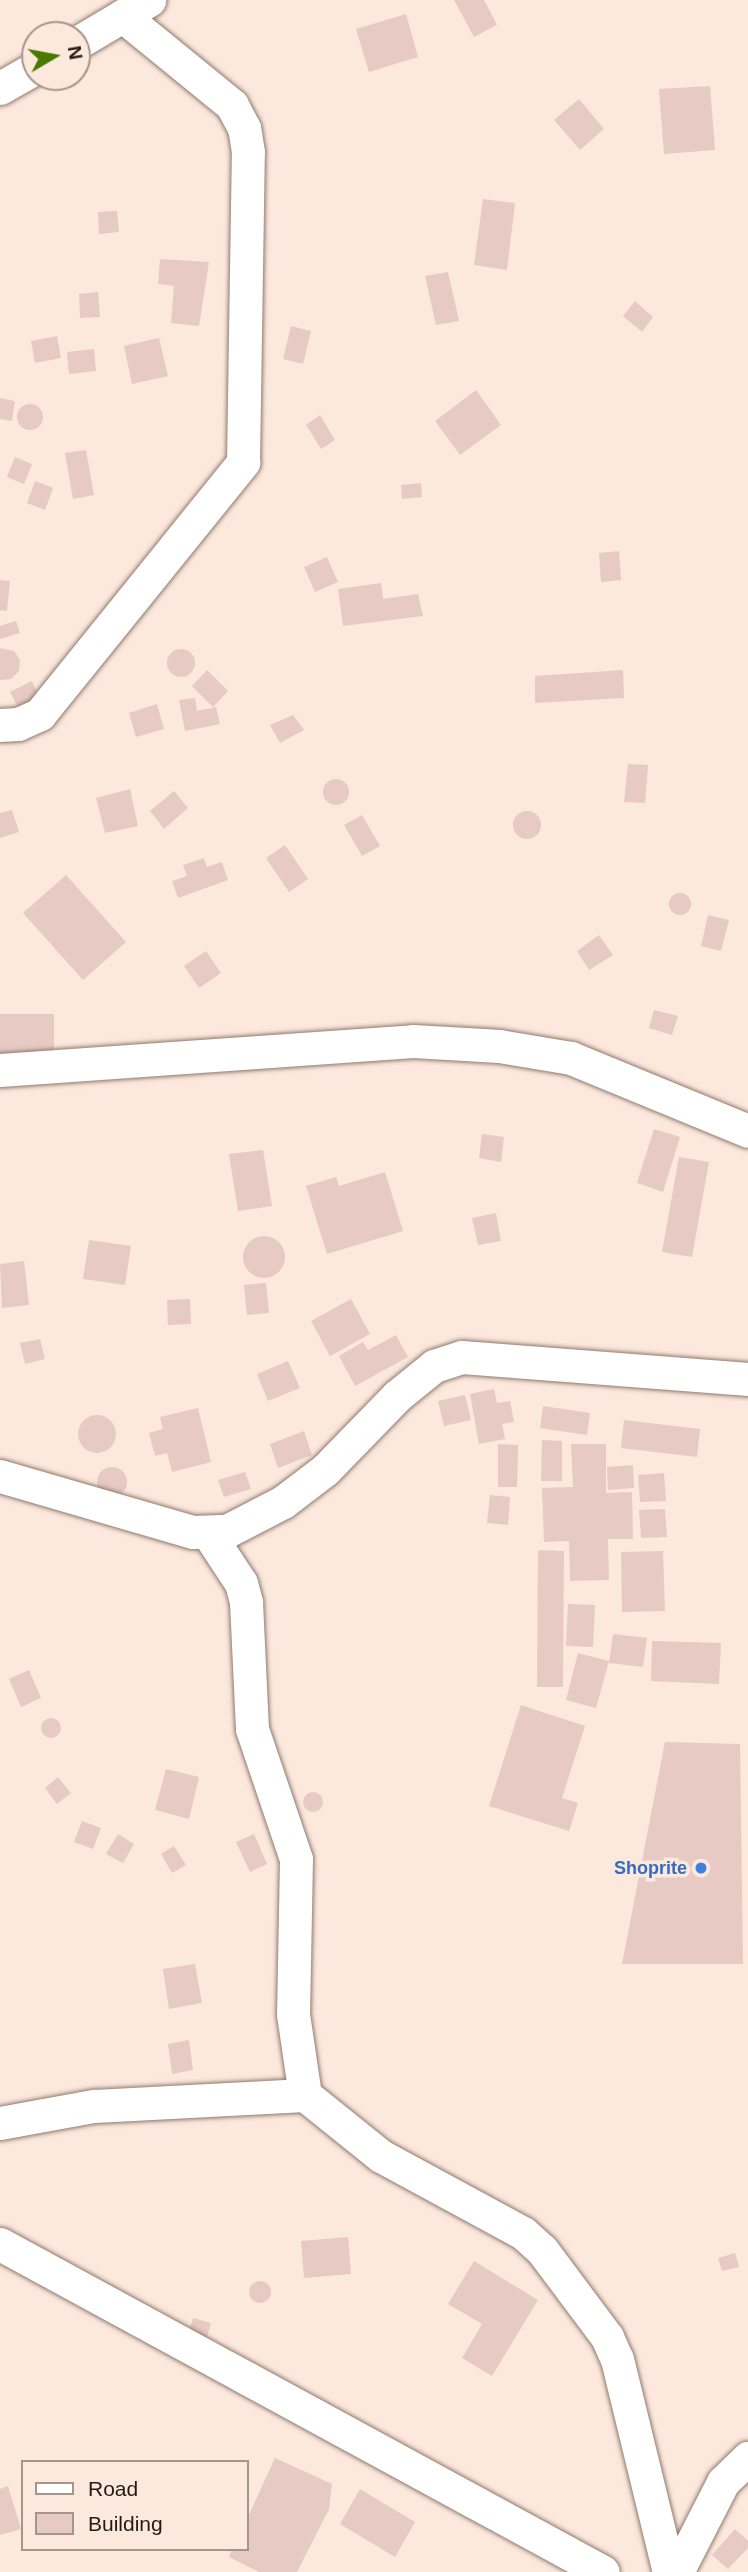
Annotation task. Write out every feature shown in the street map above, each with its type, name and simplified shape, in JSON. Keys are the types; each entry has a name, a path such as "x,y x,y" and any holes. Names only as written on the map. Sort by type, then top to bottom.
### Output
{"street":[{"path":"0,725 18,724 40,714 243,462 248,166 244,128 232,105 136,8 91,35"},
{"path":"0,88 21,76"},
{"path":"0,1070 413,1041 499,1046 571,1058 748,1131"},
{"path":"0,1476 208,1533 227,1531 284,1503 325,1470 397,1396 434,1366 462,1357 748,1379"},
{"path":"208,1533 241,1583 246,1602 252,1728 296,1859 293,2014 305,2095"},
{"path":"0,2123 148,2101 305,2095 381,2156 512,2226 542,2250 607,2337 617,2359 669,2572"},
{"path":"0,2244 603,2572"},
{"path":"677,2572 723,2482 748,2458"}],"building":[{"path":"454,0 484,0 497,25 474,37"},
{"path":"406,14 418,57 369,72 356,29"},
{"path":"710,86 715,150 664,154 659,89"},
{"path":"579,99 604,129 580,150 554,120"},
{"path":"483,199 515,203 507,270 474,265"},
{"path":"117,211 119,232 99,234 98,212"},
{"path":"160,259 209,262 199,326 171,323 174,286 158,284"},
{"path":"448,272 459,321 436,325 425,276"},
{"path":"98,292 100,317 80,318 79,294"},
{"path":"635,301 653,317 642,332 623,316"},
{"path":"291,326 311,331 303,364 283,359"},
{"path":"57,336 61,358 35,363 31,341"},
{"path":"159,338 168,376 132,384 124,346"},
{"path":"94,349 96,371 69,374 67,352"},
{"path":"476,390 501,425 460,455 435,421"},
{"path":"0,398 15,401 12,421 0,419"},
{"path":"30,404 39,408 43,417 39,426 30,430 21,426 17,417 21,408"},
{"path":"320,415 335,440 321,449 306,425"},
{"path":"86,450 94,495 73,499 65,453"},
{"path":"15,457 32,464 24,484 7,477"},
{"path":"35,481 53,488 45,510 27,503"},
{"path":"421,483 422,497 402,499 401,485"},
{"path":"619,551 621,580 601,582 599,553"},
{"path":"327,557 338,582 315,592 304,567"},
{"path":"0,580 10,581 7,611 0,610"},
{"path":"381,583 383,599 418,594 423,616 343,626 338,589"},
{"path":"16,621 20,633 0,639 0,626"},
{"path":"0,648 14,651 20,660 19,671 11,679 0,680"},
{"path":"181,649 191,653 195,663 191,673 181,677 171,673 167,663 171,653"},
{"path":"207,670 228,691 213,707 192,686"},
{"path":"623,670 624,698 535,703 535,676"},
{"path":"32,681 43,705 22,715 10,692"},
{"path":"195,698 197,711 216,707 220,724 185,731 179,700"},
{"path":"157,704 164,729 136,737 129,713"},
{"path":"293,715 304,730 280,743 270,725"},
{"path":"628,764 648,765 645,803 624,802"},
{"path":"336,779 346,782 349,792 346,802 336,805 326,802 323,792 326,782"},
{"path":"130,789 138,826 105,833 96,798"},
{"path":"174,791 188,808 164,829 150,811"},
{"path":"12,810 19,832 0,838 0,813"},
{"path":"527,811 537,815 541,825 537,835 527,839 517,835 513,825 517,815"},
{"path":"362,815 380,846 362,856 344,825"},
{"path":"285,845 308,879 289,892 266,858"},
{"path":"204,858 207,867 222,862 228,880 178,898 172,881 187,876 183,865"},
{"path":"66,875 126,942 83,980 23,913"},
{"path":"680,893 688,896 691,904 688,912 680,915 672,912 669,904 672,896"},
{"path":"708,915 729,920 721,951 701,946"},
{"path":"599,935 613,955 589,970 577,951"},
{"path":"206,951 221,973 199,988 184,966"},
{"path":"654,1010 678,1016 672,1035 649,1028"},
{"path":"0,1014 54,1014 54,1065 0,1065"},
{"path":"654,1129 680,1137 663,1192 637,1183"},
{"path":"482,1134 504,1137 501,1162 479,1158"},
{"path":"263,1150 272,1206 238,1211 229,1154"},
{"path":"679,1157 709,1162 692,1257 662,1252"},
{"path":"385,1172 403,1231 327,1254 306,1186 336,1177 339,1186"},
{"path":"496,1213 501,1241 478,1245 472,1218"},
{"path":"264,1236 279,1242 285,1257 279,1272 264,1278 249,1272 243,1257 249,1242"},
{"path":"89,1240 131,1246 125,1285 83,1279"},
{"path":"24,1261 29,1305 2,1308 0,1264"},
{"path":"266,1283 269,1313 247,1315 244,1285"},
{"path":"190,1299 191,1324 168,1325 167,1300"},
{"path":"351,1299 370,1334 330,1356 311,1321"},
{"path":"396,1335 408,1357 355,1386 339,1356 363,1342 368,1350"},
{"path":"40,1339 45,1359 25,1364 20,1343"},
{"path":"288,1361 300,1388 268,1401 257,1374"},
{"path":"494,1389 497,1403 510,1401 514,1422 502,1424 505,1439 479,1444 470,1394"},
{"path":"465,1395 471,1420 444,1426 438,1401"},
{"path":"543,1406 590,1413 587,1435 540,1428"},
{"path":"198,1408 211,1462 172,1472 167,1453 155,1456 149,1433 163,1429 160,1417"},
{"path":"97,1415 110,1421 116,1434 110,1447 97,1453 84,1447 78,1434 84,1421"},
{"path":"624,1420 700,1429 697,1457 621,1448"},
{"path":"304,1431 312,1455 278,1468 270,1444"},
{"path":"542,1440 562,1441 562,1481 541,1481"},
{"path":"498,1444 518,1445 517,1487 498,1487"},
{"path":"571,1444 606,1444 606,1493 632,1492 633,1539 608,1539 609,1580 570,1581 569,1541 544,1542 542,1488 573,1487"},
{"path":"633,1465 634,1488 608,1490 607,1467"},
{"path":"112,1467 118,1468 126,1476 126,1488 118,1496 112,1497 106,1496 98,1488 97,1482 98,1476 106,1468"},
{"path":"245,1472 251,1489 224,1497 218,1480"},
{"path":"664,1473 666,1501 640,1502 638,1475"},
{"path":"490,1495 510,1497 508,1525 487,1523"},
{"path":"665,1509 667,1537 641,1538 639,1510"},
{"path":"538,1550 564,1551 563,1687 537,1687"},
{"path":"663,1551 665,1611 622,1612 621,1552"},
{"path":"568,1604 595,1605 593,1647 566,1646"},
{"path":"613,1634 647,1638 643,1667 609,1663"},
{"path":"652,1641 721,1643 719,1684 651,1681"},
{"path":"578,1653 609,1661 596,1708 566,1700"},
{"path":"29,1670 41,1698 21,1707 9,1679"},
{"path":"521,1705 585,1726 562,1798 578,1803 569,1831 489,1806"},
{"path":"51,1718 58,1721 61,1728 58,1735 51,1738 44,1735 41,1728 44,1721"},
{"path":"665,1742 740,1744 743,1964 622,1964"},
{"path":"166,1769 199,1777 189,1819 155,1810"},
{"path":"58,1777 71,1793 57,1804 45,1788"},
{"path":"313,1792 320,1795 323,1802 320,1809 313,1812 306,1809 303,1802 306,1795"},
{"path":"82,1821 101,1828 93,1849 74,1842"},
{"path":"118,1834 134,1844 123,1863 106,1854"},
{"path":"254,1834 267,1864 250,1872 236,1842"},
{"path":"174,1846 186,1865 172,1873 161,1854"},
{"path":"195,1964 202,2003 169,2009 163,1969"},
{"path":"189,2040 193,2070 172,2074 168,2044"},
{"path":"348,2237 351,2274 304,2278 301,2241"},
{"path":"735,2253 739,2267 722,2271 718,2258"},
{"path":"474,2261 538,2300 492,2376 462,2358 482,2324 448,2304"},
{"path":"260,2281 268,2284 271,2292 268,2300 260,2303 252,2300 249,2292 252,2284"},
{"path":"193,2318 211,2323 205,2344 187,2339"},
{"path":"275,2458 332,2484 329,2509 297,2572 259,2572 229,2557 231,2551 248,2551 248,2517"},
{"path":"8,2486 21,2529 0,2535 0,2489"},
{"path":"360,2489 415,2522 395,2557 340,2524"},
{"path":"735,2529 748,2541 748,2548 728,2569 712,2555"}],"place":[{"name":"Shoprite","path":"701,1868"}]}
